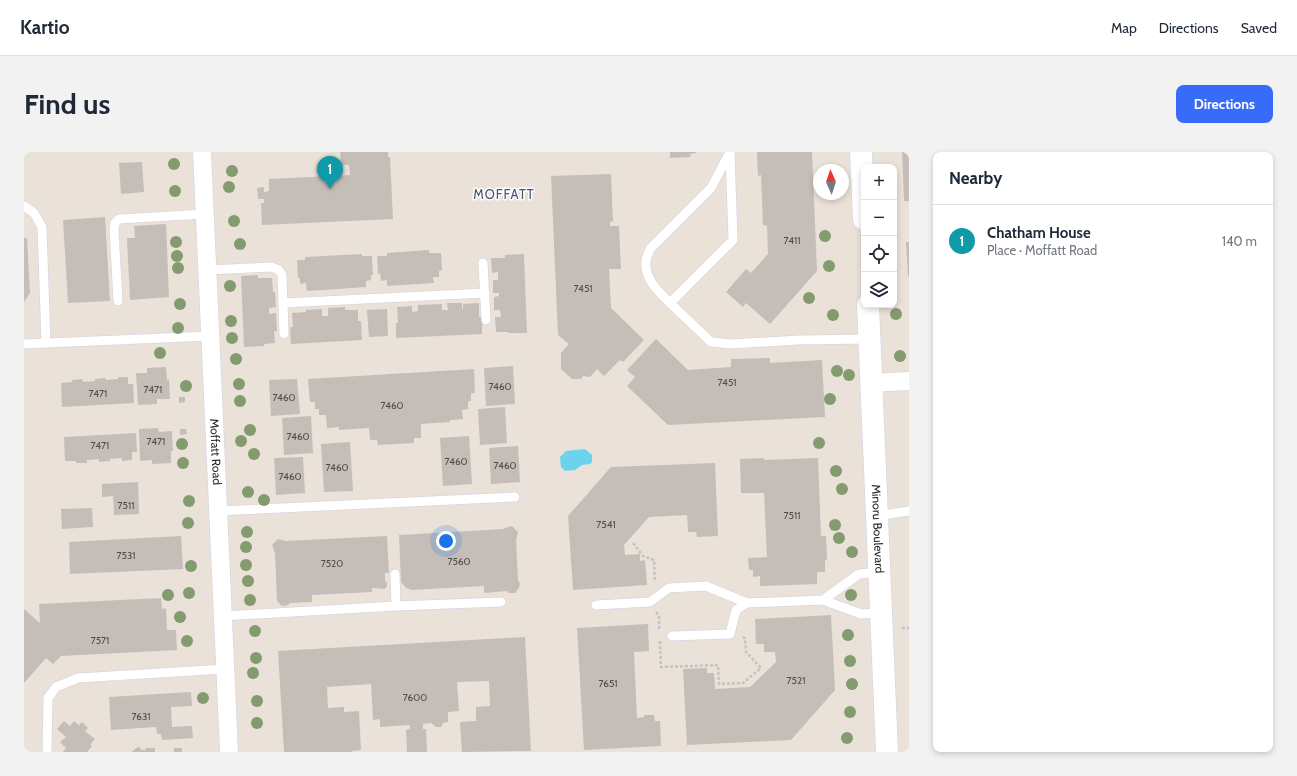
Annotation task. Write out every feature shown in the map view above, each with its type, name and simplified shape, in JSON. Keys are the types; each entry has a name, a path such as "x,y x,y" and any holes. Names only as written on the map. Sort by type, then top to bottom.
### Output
{"street":[{"name":"Moffatt Road","path":"202,152 229,752"},
{"path":"861,152 863,200"},
{"name":"Minoru Boulevard","path":"868,308 887,752"},
{"path":"871,383 909,381"}],"lane":[{"path":"670,303 733,240 730,153"},
{"path":"730,153 711,188 650,249 646,260 647,272 655,288 711,342 732,344 798,340 870,339"},
{"path":"24,206 34,213 42,227 46,343"},
{"path":"118,301 114,230 115,223 119,218 205,214"},
{"path":"483,263 486,320"},
{"path":"207,270 271,267 279,270 282,275 284,334"},
{"path":"283,303 485,293"},
{"path":"24,344 210,336"},
{"path":"218,511 515,497"},
{"path":"877,516 909,511"},
{"path":"822,600 859,574 879,572"},
{"path":"395,574 396,606"},
{"path":"596,605 650,602 669,588 706,586 747,603 822,600 861,614 881,613"},
{"path":"223,616 396,606 501,602"},
{"path":"672,636 730,634 736,610 747,603"},
{"path":"47,752 48,698 56,687 78,678 225,669"}],"path":[{"path":"632,543 643,556 654,560 655,582 645,592 659,616 659,631"},
{"path":"660,638 661,667 718,665 719,684 743,683 761,668 746,652 745,638 730,634"}],"water":[{"path":"585,449 592,455 592,462 590,464 582,465 575,470 565,471 561,467 560,457 566,451"}],"building":[{"path":"340,152 388,152 388,157 390,157 393,219 262,225 261,203 264,203 264,199 258,199 257,188 264,187 264,192 269,191 269,179 350,175 349,165 341,165"},
{"path":"670,152 696,153 690,154 691,157 670,158"},
{"path":"757,152 812,152 817,271 770,324 746,303 743,307 726,292 746,269 751,273 768,254 767,226 763,225 761,175 758,176"},
{"path":"902,152 909,152 909,201 904,201"},
{"path":"142,162 144,192 121,194 119,163"},
{"path":"611,174 613,221 610,222 610,226 619,226 621,269 609,269 611,308 644,340 623,362 620,360 604,376 597,369 590,377 583,376 581,379 572,379 561,369 561,353 569,344 558,335 551,176"},
{"path":"105,217 110,301 68,303 63,220"},
{"path":"166,224 169,297 130,300 127,238 135,238 134,226"},
{"path":"24,238 27,238 30,293 24,302"},
{"path":"906,242 909,242 909,276 908,276"},
{"path":"429,250 429,253 441,253 442,270 439,271 439,277 433,277 434,283 387,286 387,280 381,281 380,273 378,274 377,256 387,256 387,253"},
{"path":"362,254 362,256 372,256 373,275 371,275 371,280 366,281 366,287 307,291 306,283 300,284 300,278 298,278 297,260 305,260 305,257"},
{"path":"524,254 527,333 496,332 495,317 501,317 500,310 494,310 494,297 499,296 499,293 493,293 493,280 498,280 498,272 492,273 491,258 505,258 505,255"},
{"path":"258,275 258,278 272,278 276,307 269,308 269,314 276,313 277,331 274,331 275,343 264,344 264,346 244,347 241,276"},
{"path":"447,303 462,303 463,309 463,304 479,303 479,317 482,317 482,334 396,338 396,323 398,323 397,307 412,306 412,312 418,311 418,305 442,304 442,310 448,310"},
{"path":"345,307 345,310 358,310 358,321 361,321 362,340 291,344 290,327 293,327 292,313 322,309 322,316 328,316 328,308"},
{"path":"387,309 388,336 369,337 367,310"},
{"path":"656,339 688,370 731,367 731,359 770,358 770,363 822,360 825,417 668,425 627,386 635,377 627,370"},
{"path":"513,366 515,404 486,406 484,368"},
{"path":"166,367 167,380 169,379 170,399 157,399 157,404 138,405 136,373 147,373 147,368"},
{"path":"474,369 475,393 471,393 471,401 468,401 468,409 462,410 463,419 450,420 450,422 421,424 421,438 414,438 414,443 378,445 377,440 370,440 369,428 339,430 339,427 327,428 326,415 319,415 319,409 315,409 315,402 310,402 308,379"},
{"path":"118,377 128,377 128,384 133,384 134,403 62,407 61,383 82,379 83,382 105,378 106,380 118,379"},
{"path":"297,379 300,414 271,416 269,380"},
{"path":"179,397 185,397 185,402 179,403"},
{"path":"505,407 507,443 480,445 478,409"},
{"path":"311,416 313,453 284,455 282,418"},
{"path":"158,428 159,432 172,431 173,451 171,451 171,463 152,464 152,460 140,461 139,429"},
{"path":"180,429 186,429 187,434 180,435"},
{"path":"136,433 137,452 132,452 132,460 122,461 122,458 99,462 99,459 87,460 87,463 65,461 64,437"},
{"path":"469,436 472,484 443,486 440,438"},
{"path":"350,442 353,491 324,492 321,444"},
{"path":"518,446 520,482 491,484 489,448"},
{"path":"303,457 305,493 276,495 274,458"},
{"path":"764,458 764,460 818,458 821,536 826,536 827,560 825,560 825,572 817,572 817,584 760,586 760,576 753,577 753,570 749,570 748,558 767,557 764,493 741,493 740,459"},
{"path":"715,463 718,536 697,537 696,532 688,532 687,515 649,517 624,545 625,555 640,554 640,561 645,560 647,585 573,590 568,516 611,467"},
{"path":"138,482 139,514 114,515 113,496 102,497 102,484"},
{"path":"92,508 93,527 62,529 61,509"},
{"path":"512,526 518,532 516,540 518,581 520,583 519,588 515,593 509,593 507,591 484,593 484,586 412,590 406,588 401,582 399,535 504,529"},
{"path":"181,536 183,569 70,574 69,542"},
{"path":"387,536 389,573 385,573 385,581 387,586 385,589 372,588 372,592 312,595 312,602 290,603 282,606 277,601 275,553 272,545 278,539 286,541"},
{"path":"161,598 162,609 166,608 167,630 176,630 177,650 61,656 53,664 46,658 24,683 24,609 40,623 39,604"},
{"path":"831,615 835,690 791,740 687,745 683,669 707,668 707,673 714,673 715,689 750,687 776,662 775,652 764,652 764,644 756,644 755,619"},
{"path":"648,624 649,651 634,652 637,718 644,717 644,715 654,715 655,721 660,721 661,746 584,750 577,628"},
{"path":"525,637 531,751 462,752 460,722 476,721 476,707 490,706 489,681 457,682 459,711 448,712 448,722 443,723 441,727 436,727 431,723 423,724 423,729 426,729 427,752 407,752 406,730 410,729 410,725 380,727 380,719 373,720 371,684 327,687 328,708 344,707 344,712 359,711 361,750 352,752 284,752 278,651"},
{"path":"191,692 192,706 171,707 172,727 192,726 193,738 162,740 161,734 157,734 156,727 111,730 109,697"},
{"path":"64,721 70,726 74,721 79,725 82,722 88,728 85,731 95,739 87,752 63,752 66,748 60,742 66,737 57,729"},
{"path":"139,747 142,750 145,750 146,748 155,748 155,752 132,752"},
{"path":"174,748 182,748 182,752 174,752"}],"place":[{"name":"Chatham House","path":"330,189"}],"district":[{"name":"MOFFATT","path":"504,194"}]}
